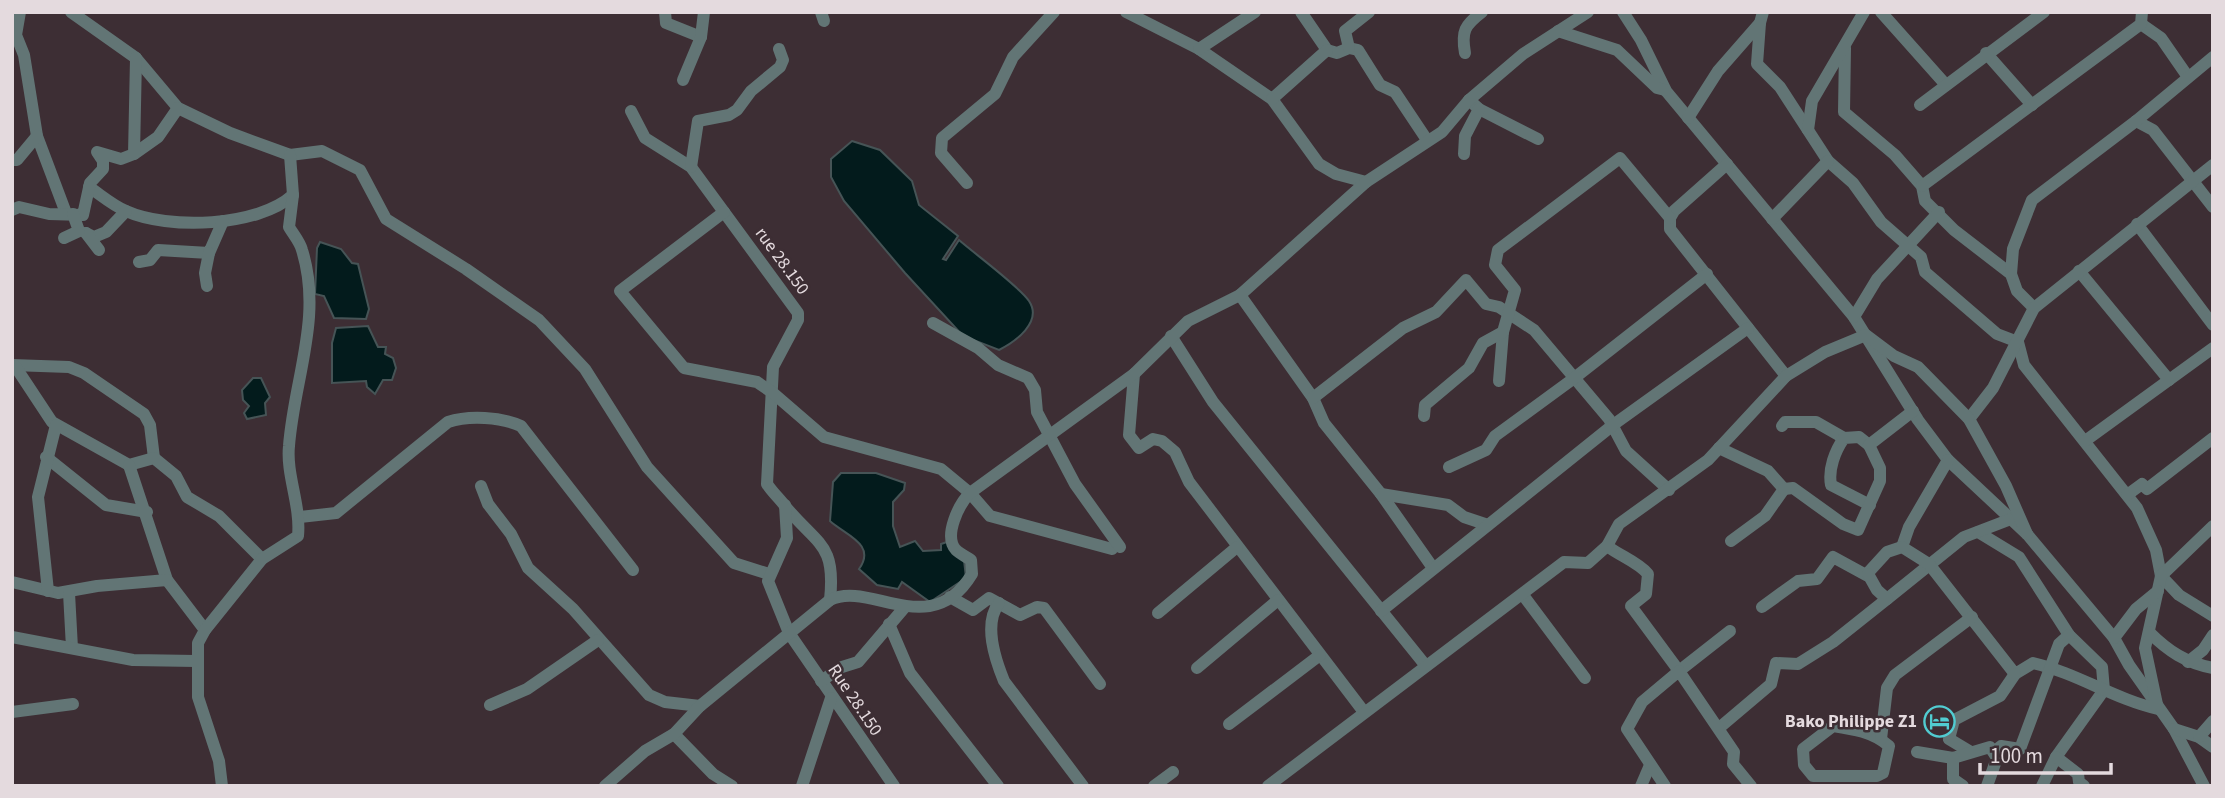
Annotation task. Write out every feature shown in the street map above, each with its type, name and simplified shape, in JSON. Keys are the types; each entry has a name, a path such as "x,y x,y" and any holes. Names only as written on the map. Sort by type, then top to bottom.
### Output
{"street":[{"path":"20,12 16,35 24,55 37,136 70,214 99,250"},
{"path":"71,12 136,58 178,108 230,133 290,155 322,151 360,170 386,219 466,269 539,320 585,369 647,467 734,563 769,574 768,581 789,633"},
{"path":"665,12 666,23 701,37"},
{"path":"683,80 701,37 704,12"},
{"path":"967,183 941,153 943,138 995,94 1013,57 1054,12"},
{"path":"1126,12 1199,49 1272,99 1319,164 1336,174 1366,182"},
{"path":"1199,49 1255,12"},
{"path":"1301,12 1328,50 1337,53 1349,48 1358,50 1380,85 1395,92 1427,139"},
{"path":"1349,48 1345,31 1369,12"},
{"path":"1465,53 1463,32 1466,24 1482,12"},
{"path":"605,786 645,751 674,734 700,706 830,600 847,595 904,608 938,605 950,597 972,574 971,560 957,551 954,544 956,511 970,493 1133,374 1188,321 1240,295 1366,182 1441,132 1469,100 1530,48 1588,12"},
{"path":"1623,12 1641,40 1665,90 1854,317 1913,411 1948,460 2027,534 2114,638 2158,709 2174,729 2204,786"},
{"path":"1808,133 1812,101 1864,12"},
{"path":"1881,12 1946,85"},
{"path":"1920,105 2044,12"},
{"path":"1688,118 1718,71 1762,15"},
{"path":"1762,15 1757,64 1780,86 1828,161 1853,183 1881,222 1921,257 1925,272 1997,334 2018,342"},
{"path":"1922,186 2032,105 2141,18 2156,33 2188,77"},
{"path":"1558,31 1616,50 1657,88 1665,90"},
{"path":"1844,48 1844,112 1895,155 1922,186 1925,201 1939,212 1954,230 2011,274"},
{"path":"631,111 645,138 691,167 698,121 729,115 737,110 751,91 782,64 779,49"},
{"path":"1272,99 1328,50"},
{"path":"1986,53 2032,105"},
{"path":"2034,308 2017,291 2011,274 2013,248 2032,200 2136,121 2213,57"},
{"path":"134,154 136,58"},
{"path":"1469,100 1479,109 1538,139"},
{"path":"12,210 19,207 49,214 83,215 89,187 103,169 103,161 97,152 121,159 134,154 158,137 178,108"},
{"path":"1464,155 1465,136 1479,109"},
{"path":"2136,121 2152,130 2213,207"},
{"path":"12,160 17,160 37,136"},
{"path":"222,786 219,761 198,698 198,643 205,629 262,559 298,536 300,517 289,448 306,355 310,294 302,248 289,227 293,195 290,155"},
{"path":"1499,381 1503,332 1514,290 1495,265 1498,250 1620,158 1670,218 1670,229 1786,376"},
{"path":"1772,219 1828,161"},
{"path":"1670,218 1727,164"},
{"path":"1969,419 1993,388 2034,308 2191,179 2213,165"},
{"name":"rue 28.150","path":"691,167 798,313 798,320 775,359 767,484 828,552 833,571 830,600"},
{"path":"89,187 127,211 189,224 223,221 272,211 293,195"},
{"path":"64,238 83,232 94,237 106,232 127,211"},
{"path":"724,212 620,291 684,368 757,383 773,393 824,438 941,469 970,493 990,516 1116,548 1076,484 1037,412 1035,390 1028,378 998,365 978,348 933,323"},
{"path":"1854,317 1877,279 1939,212"},
{"path":"207,286 205,274 209,253 223,221"},
{"path":"2137,224 2213,326"},
{"path":"139,262 150,260 158,250 209,253"},
{"path":"2079,271 2169,380"},
{"path":"1449,467 1486,450 1495,436 1707,274"},
{"path":"1313,398 1403,328 1436,312 1466,280 1481,294 1486,304 1499,307 1534,330 1613,425 1629,454 1669,490"},
{"path":"1240,295 1313,398 1324,423 1381,494 1433,568"},
{"path":"1381,611 1613,425 1748,328"},
{"path":"1423,416 1425,405 1469,368 1483,343 1503,332"},
{"path":"1268,786 1564,562 1588,563 1607,546 1619,524 1645,503 1669,490 1719,448 1786,376 1825,352 1866,335"},
{"path":"1866,335 1894,356 1918,366 1969,419 2006,486 2027,534"},
{"path":"1171,336 1213,402 1426,666"},
{"path":"2018,342 2024,365 2137,508 2155,550 2161,576 2145,648 2158,709"},
{"path":"2085,442 2213,348"},
{"path":"13,366 69,367 84,373 145,414 150,425 154,458 176,476 187,497 219,516 262,559"},
{"path":"13,366 56,425 129,465 147,512 167,580 205,629"},
{"path":"1133,374 1129,435 1139,448 1153,439 1168,445 1189,482 1364,712"},
{"path":"1869,445 1913,411"},
{"path":"300,517 336,513 448,422 458,419 507,420 520,426 633,570"},
{"path":"1731,541 1765,516 1784,489 1793,488 1843,524 1858,530 1870,505 1880,481 1880,468 1869,445 1860,437 1844,438 1816,422 1785,422 1782,426"},
{"path":"48,591 38,497 56,425"},
{"path":"1844,438 1836,450 1831,485 1870,505"},
{"path":"2127,495 2142,484 2147,489 2213,438"},
{"path":"1719,448 1768,471 1784,489"},
{"path":"46,457 106,505 147,512"},
{"path":"129,465 154,458"},
{"path":"1902,547 1909,527 1948,460"},
{"path":"481,486 488,504 511,534 528,568 573,609 649,695 665,702 700,706"},
{"path":"1381,494 1448,505 1464,517 1488,525"},
{"name":"rue 28.150","path":"769,574 787,538 785,505"},
{"path":"1718,728 1771,684 1776,663 1798,664 1833,642 1964,537 2011,519"},
{"path":"2161,576 2213,526"},
{"path":"1978,531 2020,557 2069,635 2102,667 2104,690 2056,757 2042,786"},
{"path":"1607,546 1648,574 1646,594 1631,606 1718,728 1734,752 1733,764 1751,786"},
{"path":"1158,613 1237,547"},
{"path":"1902,547 1929,564 2015,674"},
{"path":"1868,574 1887,552 1902,547"},
{"path":"1762,607 1798,581 1817,579 1833,557 1868,574 1877,590 1887,598"},
{"path":"2161,576 2179,595 2213,616"},
{"path":"12,582 69,593 97,586 167,580"},
{"path":"2114,638 2136,609 2158,591"},
{"path":"69,593 72,648"},
{"path":"1523,595 1585,678"},
{"path":"950,597 973,610 984,599 989,598 1020,615 1037,607 1044,608 1100,684"},
{"path":"1197,668 1278,600"},
{"path":"999,603 991,620 996,661 1004,681 1083,786"},
{"path":"821,681 842,667 858,662 904,608"},
{"path":"1881,739 1887,688 1895,675 1972,617"},
{"path":"889,624 910,673 998,786"},
{"path":"1665,786 1627,729 1642,702 1730,631"},
{"path":"2149,632 2164,648 2188,662 2213,668"},
{"name":"Rue 28.150","path":"789,633 831,698 894,786"},
{"path":"1996,751 2001,746 2020,749 2049,667 2059,644 2069,635"},
{"path":"2188,662 2203,650 2213,635"},
{"path":"12,637 133,660 196,661"},
{"path":"490,705 527,689 598,640"},
{"path":"1229,724 1320,655"},
{"path":"1969,751 1948,739 1954,720 2000,696 2015,674 2033,663 2049,667 2133,704 2158,709"},
{"path":"802,786 831,698"},
{"path":"12,712 73,704"},
{"path":"2199,737 2213,721"},
{"path":"1833,726 1858,730 1881,739 1889,746 1883,773 1877,776 1813,776 1804,765 1803,749 1833,726"},
{"path":"2174,729 2199,737 2213,747"},
{"path":"674,734 713,774 732,786"},
{"path":"1917,752 1953,758 1969,751 1990,747 1996,751 1997,758 1987,786"},
{"path":"2056,757 2078,774 2079,782 2084,786"},
{"path":"1953,758 1953,779 1963,786"},
{"path":"1641,786 1650,765"},
{"path":"1154,786 1172,772"}],"water":[{"path":"852,141 880,150 912,181 919,205 958,236 943,259 946,260 959,240 1024,295 1029,301 1032,316 1030,324 1019,337 999,350 963,336 905,273 844,201 831,177 831,159"},
{"path":"320,242 341,249 352,263 358,264 369,309 366,319 334,318 324,296 315,294 317,248"},
{"path":"368,326 378,347 386,347 385,354 393,358 396,368 392,380 383,380 375,394 367,387 366,381 332,383 332,343 336,328"},
{"path":"253,378 261,378 270,397 265,403 266,415 247,419 244,413 249,406 243,400 242,390"},
{"path":"841,473 876,473 905,483 904,490 893,502 893,526 900,547 915,541 923,551 941,550 941,544 947,542 964,560 966,578 930,602 902,582 898,589 877,585 859,569 864,560 862,547 830,521 833,482"}],"place":[{"name":"Bako Philippe Z1","path":"1940,721"}]}
